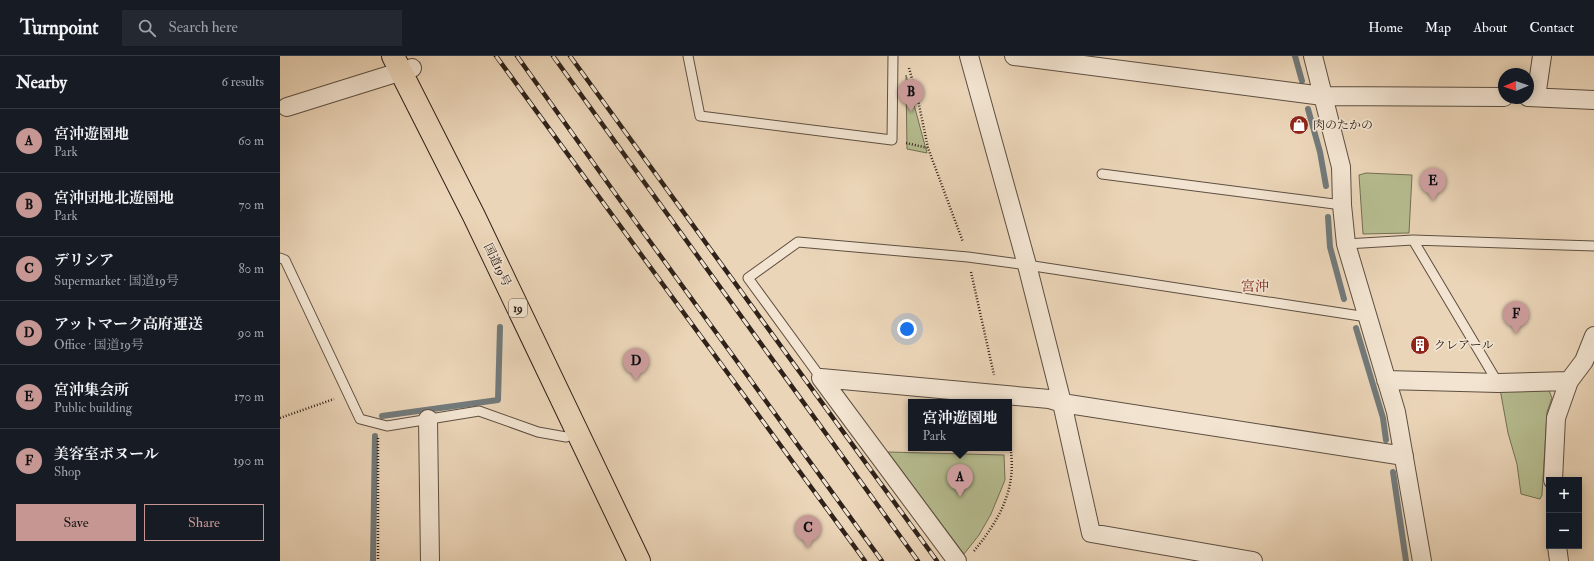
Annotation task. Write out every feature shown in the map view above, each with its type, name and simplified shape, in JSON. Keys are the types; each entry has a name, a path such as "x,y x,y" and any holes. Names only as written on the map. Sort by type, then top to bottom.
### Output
{"highway":[{"name":"国道19号","path":"402,65 639,561"}],"street":[{"path":"969,56 1027,265 1062,403 1091,533 1253,561"},
{"path":"1014,56 1323,96 1498,97"},
{"path":"1313,56 1341,167 1342,205 1346,244 1396,412 1422,561"},
{"path":"1534,89 1542,56"},
{"path":"287,107 402,65"},
{"path":"1534,97 1594,100"},
{"path":"1553,477 1556,418 1569,382 1589,363 1594,336"},
{"path":"821,378 1049,399 1062,403 1404,456"},
{"path":"821,378 964,558"},
{"path":"1386,380 1498,383 1569,382"},
{"path":"428,419 430,561"},
{"path":"1557,549 1559,561"}],"lane":[{"path":"688,56 700,116 892,140 893,56"},
{"path":"1102,174 1342,205"},
{"path":"1346,244 1413,240 1594,246"},
{"path":"1413,240 1498,383"},
{"path":"821,378 748,278 798,242 968,257 1367,317"},
{"path":"280,258 285,260 360,419 388,426 480,411 538,432 566,437 577,432"}],"path":[{"path":"908,63 918,100 928,148 948,197 968,257 998,395"},
{"path":"892,140 928,148"},
{"path":"280,418 348,394"},
{"path":"378,561 378,438 381,424"},
{"path":"964,558 996,520 1008,497 1012,476 1010,451"}],"green space":[{"path":"906,75 927,153 907,149"},
{"path":"1366,173 1412,175 1409,233 1363,234 1359,175"},
{"path":"1548,388 1552,398 1547,412 1542,495 1540,499 1521,494 1517,464 1508,433 1500,389"},
{"path":"888,452 1004,455 1005,480 991,514 979,535 964,554"}],"waterway":[{"path":"1295,56 1302,81"},
{"path":"1308,109 1320,152 1326,186"},
{"path":"1328,217 1330,247 1344,299"},
{"path":"382,416 498,400 500,327"},
{"path":"1356,328 1383,418 1386,440"},
{"path":"373,561 375,436"},
{"path":"1393,472 1406,561"}],"railway":[{"path":"496,56 865,561"},
{"path":"517,56 882,561"},
{"path":"553,56 918,561"},
{"path":"570,56 937,561"}],"place":[{"name":"宮沖団地北遊園地","path":"911,112"},
{"name":"肉のたかの","path":"1299,125"},
{"name":"宮沖集会所","path":"1433,201"},
{"name":"美容室ボヌール","path":"1516,334"},
{"name":"クレアール","path":"1420,345"},
{"name":"アットマーク高府運送","path":"636,381"},
{"name":"宮沖遊園地","path":"960,497"},
{"name":"デリシア","path":"808,548"}],"district":[{"name":"宮沖","path":"1255,286"}]}
